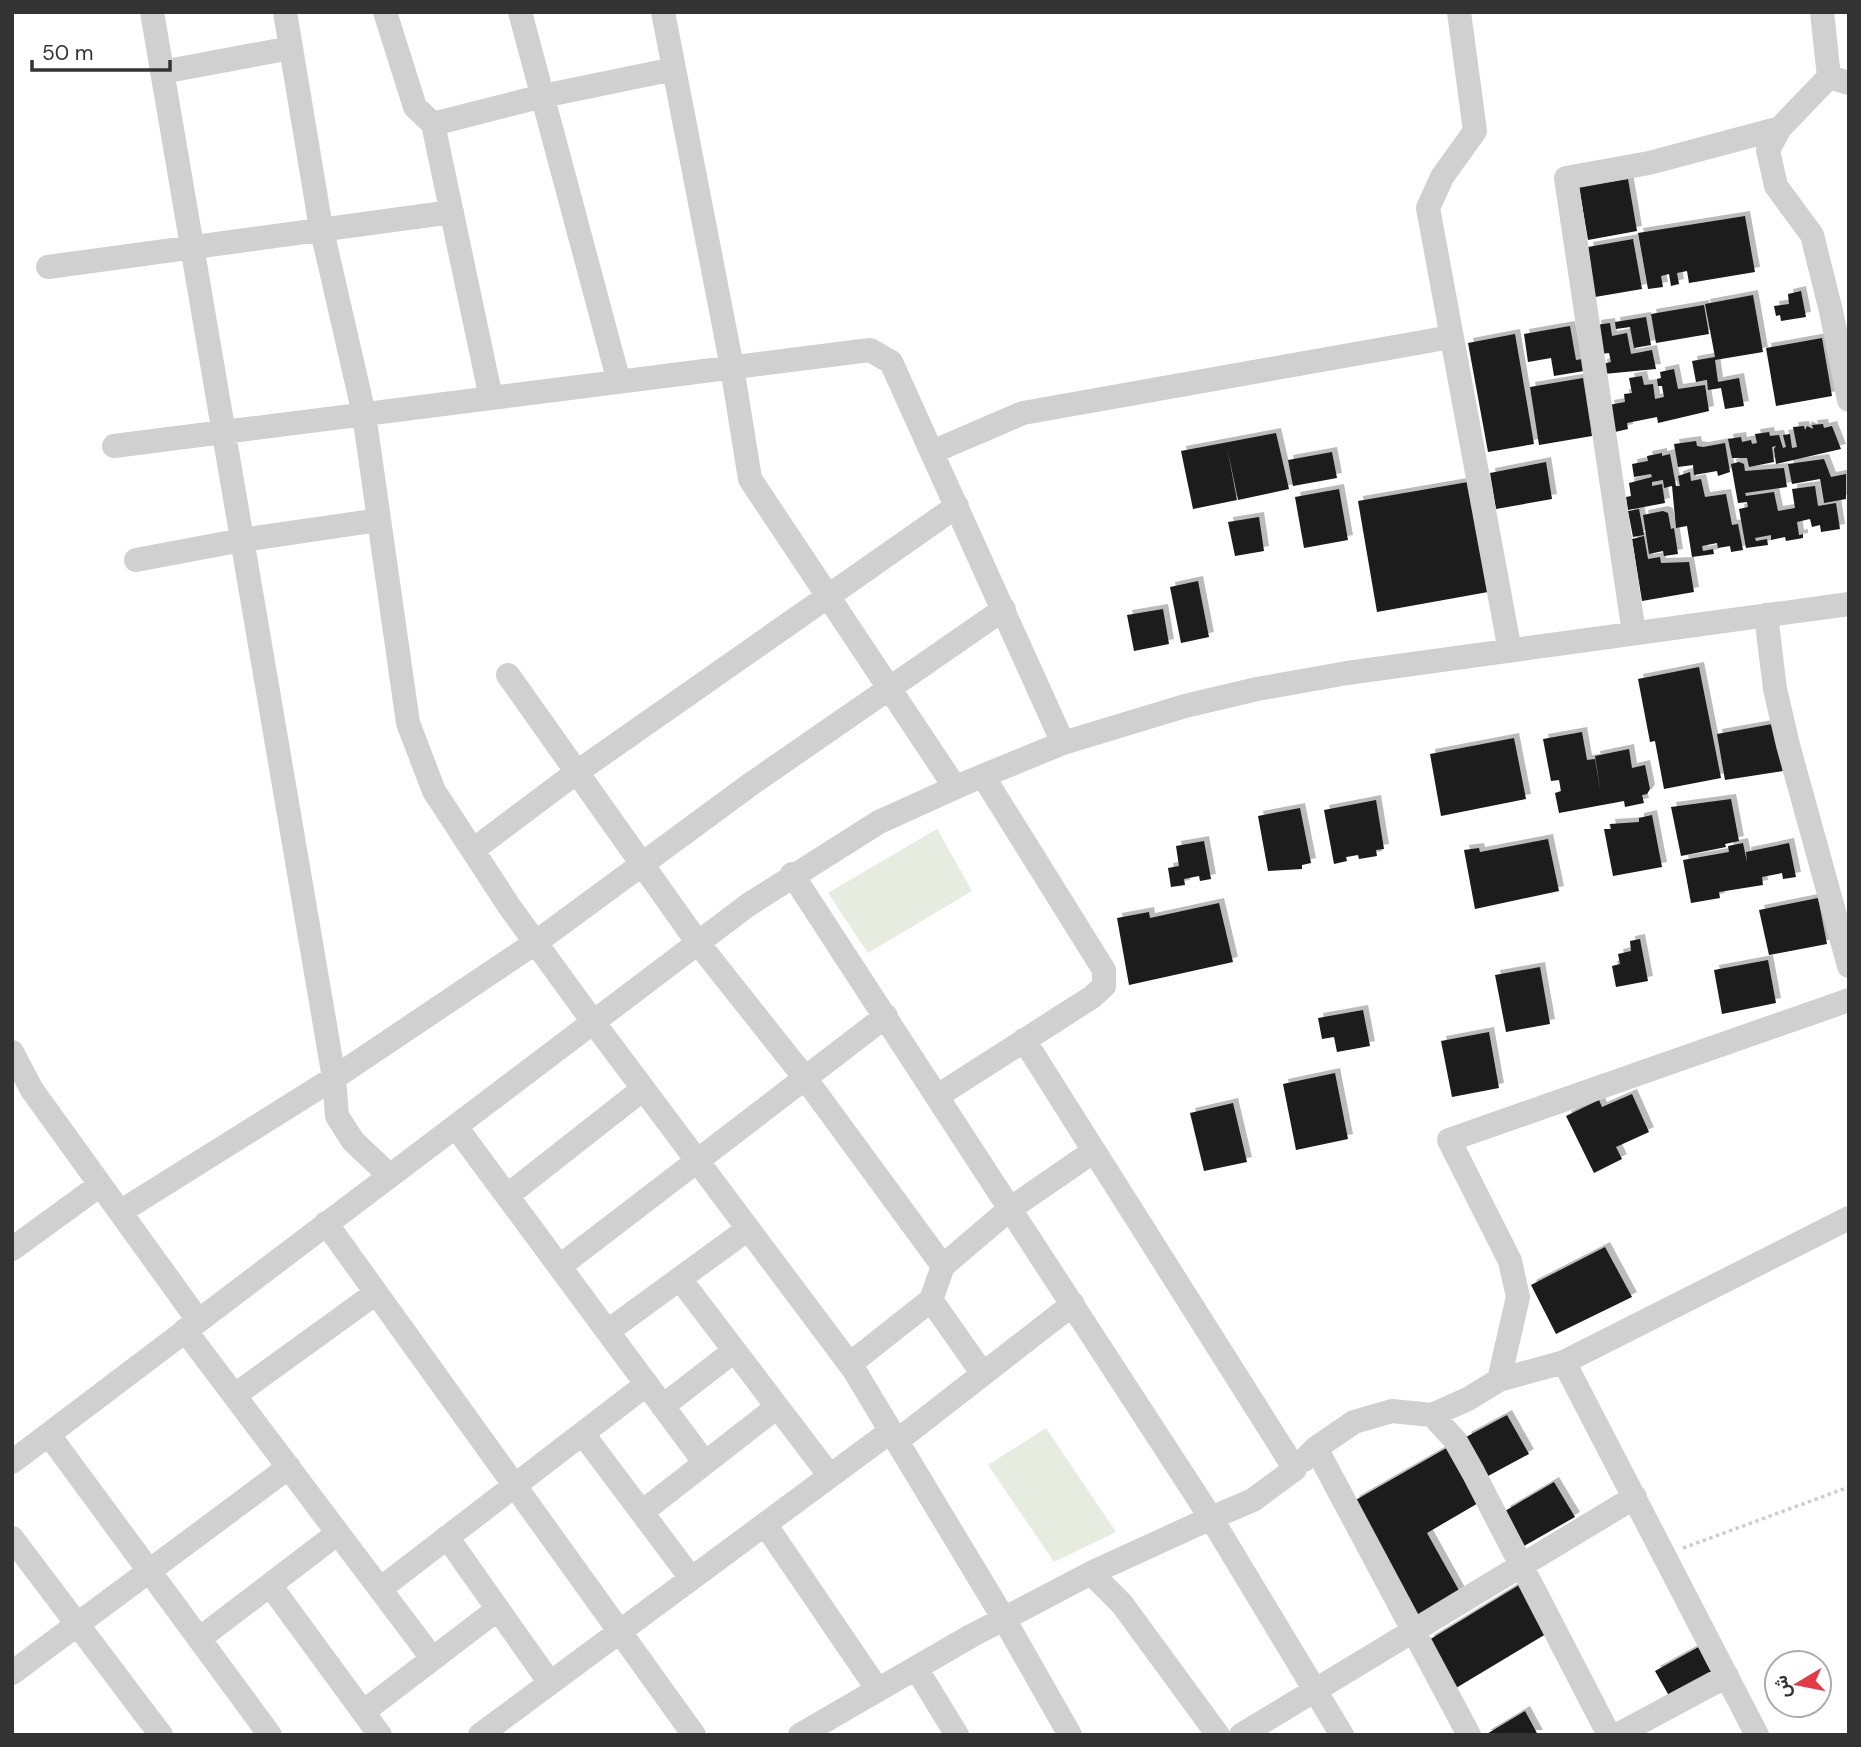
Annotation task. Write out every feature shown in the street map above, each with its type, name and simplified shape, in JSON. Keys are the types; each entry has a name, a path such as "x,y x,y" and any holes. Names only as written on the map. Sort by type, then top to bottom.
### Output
{"street":[{"path":"152,12 334,1078 337,1116 353,1141 390,1176"},
{"path":"285,12 321,229 364,414 408,723 434,791 535,943 849,1364 1004,1619 1070,1735"},
{"path":"385,12 415,107 433,124 491,398"},
{"path":"520,12 619,382"},
{"path":"663,12 732,368 750,479 955,787"},
{"path":"1459,12 1475,131 1442,177 1428,208 1510,651"},
{"path":"1822,12 1839,80 1780,128 1768,150 1776,186 1812,236 1849,400"},
{"path":"162,72 290,48"},
{"path":"433,124 543,96 674,69"},
{"path":"1634,633 1566,178 1649,163 1780,128"},
{"path":"48,267 452,212"},
{"path":"932,452 1023,413 1451,337"},
{"path":"114,446 870,350 891,362 1063,743"},
{"path":"473,850 577,772 957,506"},
{"path":"136,560 242,540 379,520"},
{"path":"12,1462 698,943 792,874 878,822 1063,743 1185,706 1256,689 1347,673 1849,604"},
{"path":"120,1212 334,1078 535,943 641,864 1004,610"},
{"path":"1766,615 1775,690 1788,745 1849,966"},
{"path":"508,675 698,943 805,1078 943,1266"},
{"path":"939,1095 1092,997 1104,986 1104,970 983,776"},
{"path":"792,874 939,1095 1211,1518 1342,1735"},
{"path":"1499,1380 1518,1297 1510,1261 1449,1139 1849,1000"},
{"path":"560,1266 886,1016"},
{"path":"1024,1040 1294,1469"},
{"path":"12,1052 33,1090 120,1212 235,1395 432,1658"},
{"path":"508,1195 643,1088"},
{"path":"456,1127 705,1462"},
{"path":"849,1364 931,1300 943,1266 1011,1208 1094,1151"},
{"path":"12,1249 100,1185"},
{"path":"800,1735 830,1728 878,1690 1091,1573 1253,1500 1294,1469 1316,1448 1353,1422 1392,1411 1432,1415 1468,1399 1499,1380 1564,1362 1849,1218"},
{"path":"326,1223 619,1632 681,1730"},
{"path":"608,1331 748,1229"},
{"path":"680,1279 830,1476"},
{"path":"235,1395 376,1293"},
{"path":"931,1300 983,1374"},
{"path":"480,1735 830,1476 894,1436 983,1374 1073,1304"},
{"path":"663,1406 734,1351"},
{"path":"1564,1362 1757,1735"},
{"path":"380,1589 647,1384"},
{"path":"642,1512 777,1407"},
{"path":"1432,1415 1455,1440 1467,1461 1609,1735"},
{"path":"583,1434 691,1578"},
{"path":"49,1435 271,1735"},
{"path":"1316,1448 1469,1735"},
{"path":"12,1673 79,1626 148,1571 289,1467"},
{"path":"1241,1735 1635,1497"},
{"path":"765,1524 878,1690"},
{"path":"199,1639 338,1533"},
{"path":"447,1537 550,1683"},
{"path":"12,1538 156,1733"},
{"path":"1091,1573 1122,1604 1218,1735"},
{"path":"270,1585 380,1735"},
{"path":"363,1712 498,1609"},
{"path":"916,1668 957,1735"},
{"path":"1617,1735 1727,1676"}],"path":[{"path":"1665,1555 1849,1487"}],"shaded area":[{"path":"937,829 972,891 868,953 828,893"},
{"path":"1046,1428 1116,1532 1054,1562 988,1465"}],"building":[{"path":"1628,179 1637,231 1588,240 1579,187"},
{"path":"1745,216 1755,272 1689,283 1687,271 1677,273 1679,284 1671,286 1669,274 1661,276 1663,287 1648,289 1638,233"},
{"path":"1633,239 1642,289 1595,297 1588,247"},
{"path":"1801,291 1806,317 1781,321 1780,315 1776,316 1774,306 1789,304 1788,294"},
{"path":"1753,295 1763,352 1715,360 1718,382 1739,378 1744,406 1725,409 1721,388 1708,390 1707,380 1696,382 1692,361 1715,357 1705,304"},
{"path":"1704,305 1709,334 1656,343 1651,314"},
{"path":"1646,317 1651,345 1634,348 1630,327 1616,329 1615,322"},
{"path":"1610,323 1612,336 1627,333 1631,354 1652,350 1656,369 1604,374 1602,364 1611,362 1609,353 1601,354 1596,325"},
{"path":"1570,326 1576,360 1582,359 1584,371 1554,376 1551,358 1528,362 1524,334"},
{"path":"1515,334 1534,444 1488,452 1468,343"},
{"path":"1822,338 1832,396 1776,406 1766,348"},
{"path":"1674,369 1678,389 1705,385 1709,411 1658,423 1657,417 1627,423 1628,429 1615,432 1609,405 1625,402 1624,394 1632,393 1629,378 1642,376 1644,385 1653,384 1655,399 1664,397 1662,386 1658,386 1660,372"},
{"path":"1583,378 1592,436 1539,445 1530,387"},
{"path":"1823,424 1824,428 1832,426 1841,449 1776,464 1776,446 1772,447 1774,462 1749,467 1747,458 1732,458 1728,439 1741,437 1742,442 1751,440 1752,444 1757,443 1755,434 1769,432 1770,436 1779,435 1783,448 1786,447 1783,435 1790,434 1792,448 1797,447 1793,427 1804,426 1805,430 1807,426 1813,429 1812,425"},
{"path":"1276,433 1289,489 1238,500 1227,447 1237,500 1193,509 1181,451"},
{"path":"1696,441 1697,446 1703,447 1725,443 1730,472 1718,476 1717,471 1694,475 1693,465 1678,467 1674,444"},
{"path":"1332,452 1337,478 1293,486 1288,460"},
{"path":"1662,453 1662,456 1670,454 1676,486 1680,486 1678,476 1690,472 1691,481 1701,479 1705,497 1726,494 1732,525 1738,524 1743,550 1731,552 1730,546 1718,548 1717,543 1702,546 1703,551 1713,549 1714,554 1692,557 1687,526 1676,528 1672,486 1664,488 1663,480 1652,482 1652,486 1662,484 1665,503 1628,510 1626,497 1631,496 1629,483 1652,477 1651,474 1634,477 1632,464 1648,461 1647,456"},
{"path":"1824,459 1831,477 1846,474 1846,499 1824,503 1820,479 1792,484 1788,464"},
{"path":"1546,462 1552,499 1496,509 1490,473"},
{"path":"1731,464 1744,464 1745,471 1784,468 1787,487 1745,493 1746,496 1774,492 1778,511 1795,508 1792,489 1815,486 1818,506 1836,503 1840,529 1821,532 1820,525 1812,527 1810,519 1797,522 1799,535 1803,534 1803,538 1786,541 1785,537 1771,540 1771,535 1755,538 1756,541 1767,539 1768,545 1746,548 1739,509 1748,507 1747,502 1738,503"},
{"path":"1468,482 1488,592 1377,612 1358,501"},
{"path":"1339,489 1348,540 1304,548 1295,497"},
{"path":"1639,509 1644,535 1633,537 1628,511"},
{"path":"1663,511 1668,513 1671,529 1674,528 1678,554 1664,556 1663,551 1649,554 1643,515"},
{"path":"1259,517 1264,551 1235,556 1228,522"},
{"path":"1644,536 1648,559 1660,557 1661,563 1689,562 1694,592 1642,601 1632,539"},
{"path":"1198,581 1209,637 1181,643 1170,587"},
{"path":"1163,609 1169,644 1134,651 1127,615"},
{"path":"1699,667 1721,778 1664,789 1655,741 1650,742 1638,679"},
{"path":"1778,723 1783,771 1725,780 1717,734"},
{"path":"1582,732 1587,760 1595,759 1601,794 1595,756 1629,749 1632,768 1645,765 1650,789 1647,794 1642,795 1644,803 1625,807 1624,801 1559,813 1555,793 1561,791 1559,780 1551,781 1543,739"},
{"path":"1514,738 1526,799 1441,816 1430,754"},
{"path":"1731,799 1739,841 1725,844 1726,847 1681,856 1671,807"},
{"path":"1376,800 1384,849 1376,850 1377,856 1359,859 1358,855 1346,857 1347,861 1334,864 1324,810"},
{"path":"1300,808 1311,863 1302,865 1302,869 1268,871 1258,816"},
{"path":"1652,815 1662,867 1613,876 1604,829 1611,829 1610,824 1639,822 1639,818"},
{"path":"1548,839 1559,891 1475,909 1464,850 1479,848 1480,852"},
{"path":"1204,841 1211,879 1200,881 1199,876 1184,879 1185,885 1171,887 1168,868 1179,866 1176,846"},
{"path":"1743,843 1747,862 1746,852 1789,843 1796,877 1783,879 1782,873 1762,877 1763,885 1719,892 1720,898 1691,903 1683,860 1729,852 1728,846"},
{"path":"1818,898 1827,944 1769,955 1759,910"},
{"path":"1219,903 1233,962 1129,985 1117,918 1149,912 1150,918"},
{"path":"1640,939 1648,981 1616,987 1612,966 1620,964 1618,954 1631,951 1630,941"},
{"path":"1768,960 1776,1003 1722,1014 1714,970"},
{"path":"1540,967 1550,1024 1506,1032 1495,975"},
{"path":"1363,1010 1370,1046 1337,1052 1334,1037 1322,1039 1318,1018"},
{"path":"1489,1032 1499,1088 1452,1097 1441,1041"},
{"path":"1335,1073 1348,1139 1296,1150 1283,1084"},
{"path":"1632,1094 1649,1132 1616,1147 1622,1159 1594,1173 1566,1116 1599,1100 1602,1107"},
{"path":"1233,1103 1247,1162 1204,1171 1190,1113"},
{"path":"1605,1247 1632,1297 1556,1334 1531,1285"},
{"path":"1507,1415 1529,1454 1488,1476 1466,1437"},
{"path":"1450,1446 1480,1502 1427,1533 1461,1594 1418,1619 1354,1501"},
{"path":"1554,1482 1575,1517 1524,1546 1505,1511"},
{"path":"1519,1585 1546,1634 1456,1688 1429,1640"},
{"path":"1704,1644 1720,1675 1672,1701 1655,1671"},
{"path":"1525,1711 1538,1735 1485,1735"}]}
